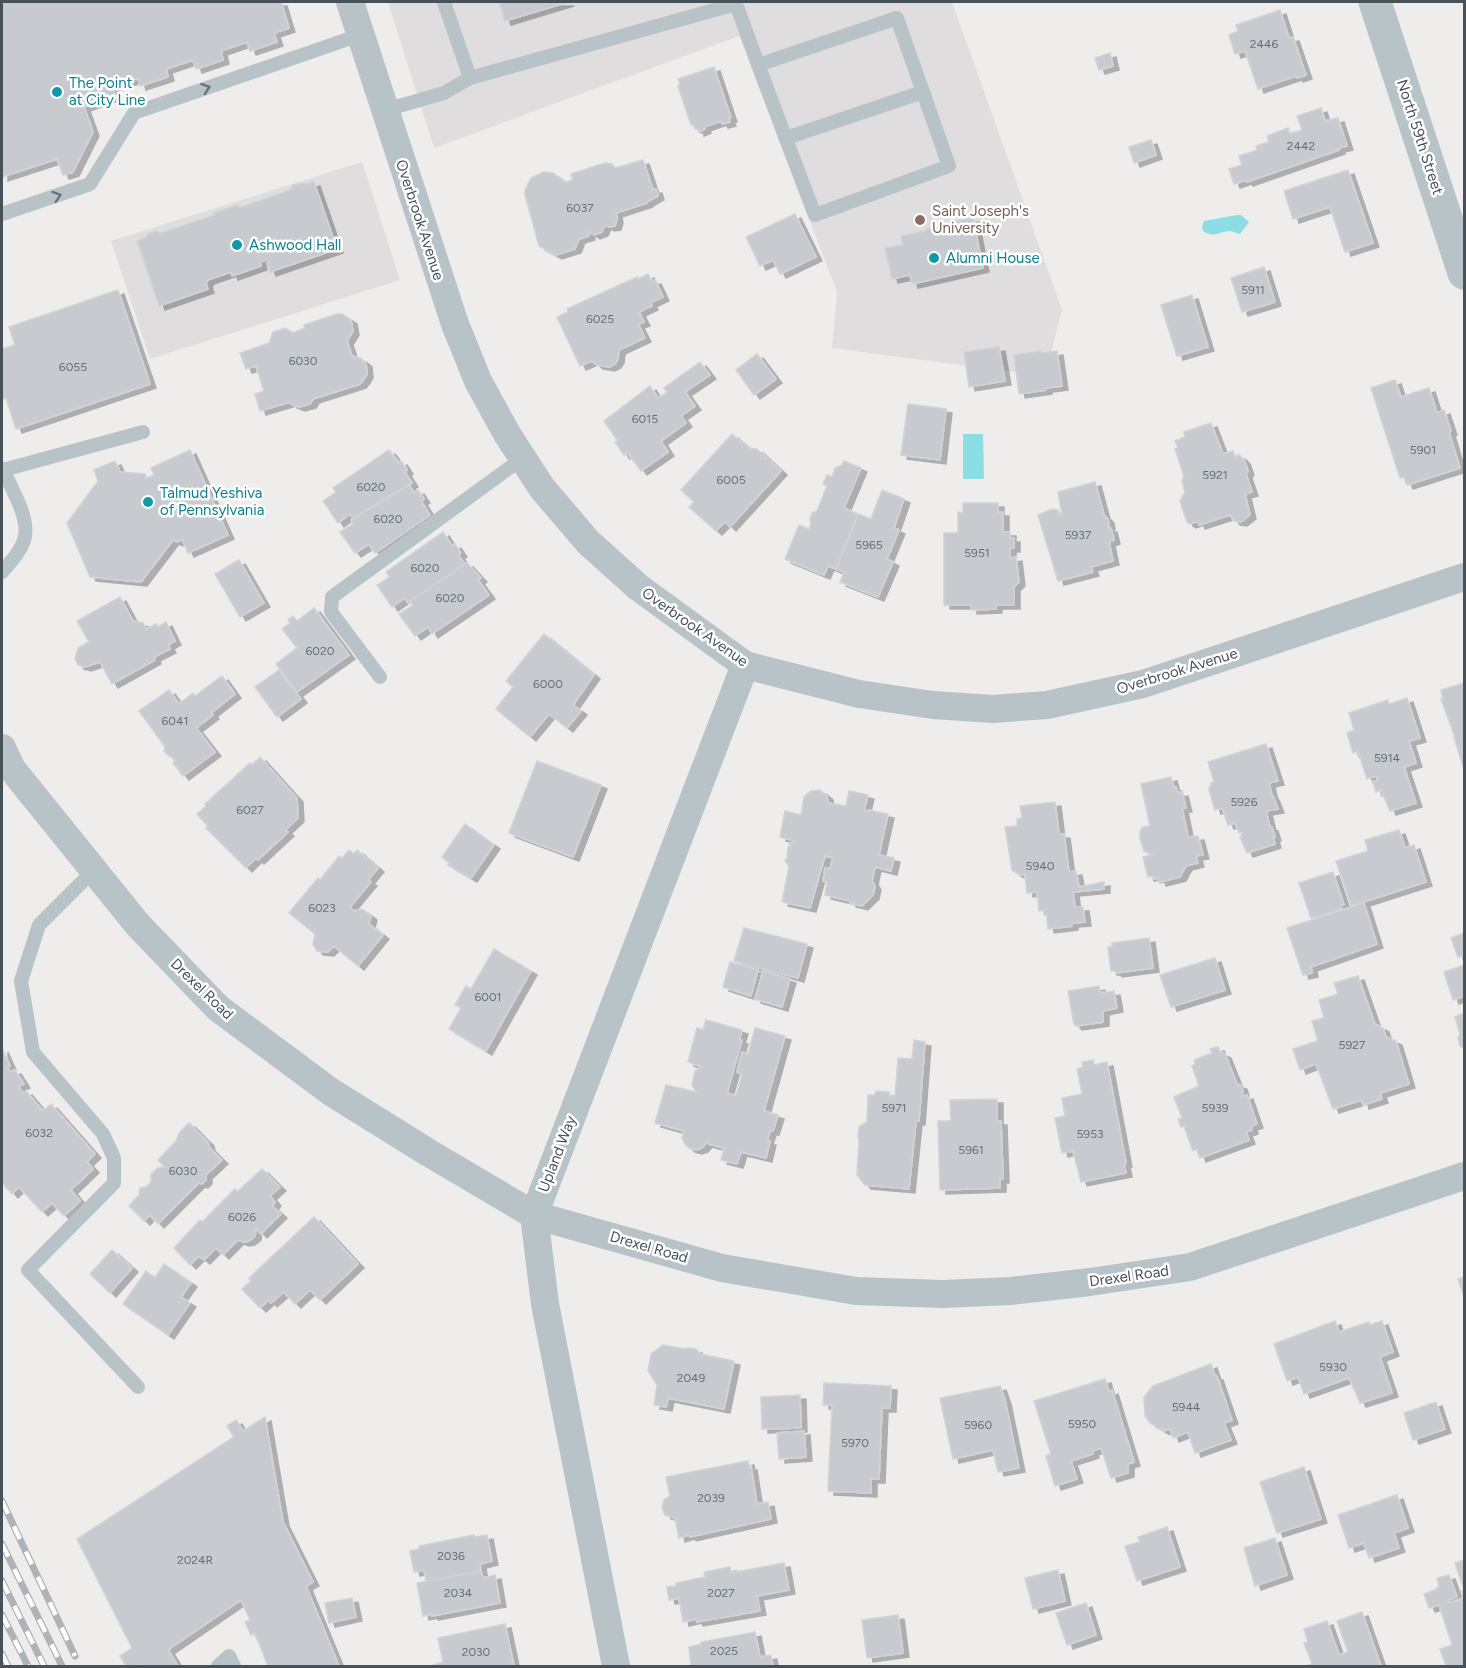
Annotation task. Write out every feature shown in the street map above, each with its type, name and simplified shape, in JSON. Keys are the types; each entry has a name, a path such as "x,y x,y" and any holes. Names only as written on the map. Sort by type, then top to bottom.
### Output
{"street":[{"name":"Overbrook Avenue","path":"350,2 455,324 478,381 523,458 542,488 588,542 638,587 745,665 859,694 933,705 993,709 1047,705 1143,684 1464,577"},
{"name":"North 59th Street","path":"1375,2 1464,273"},
{"name":"Upland Way","path":"613,1666 545,1304 534,1215 745,665"},
{"name":"Drexel Road","path":"2,747 12,769 138,925 218,1008 331,1092 429,1154 534,1215 722,1268 856,1291 954,1293 1011,1291 1190,1267 1464,1176"}],"lane":[{"path":"444,2 470,78"},
{"path":"385,110 444,93 470,78 736,3 786,138 815,215 949,166 897,18 759,65"},
{"path":"2,214 90,184 134,113 360,35"},
{"path":"786,138 923,92"},
{"path":"2,572 18,554 27,526 22,510 2,470 143,432"},
{"path":"380,678 331,612 332,597 523,458"},
{"path":"94,870 39,926 21,981 33,1052 103,1134 114,1158 114,1183 28,1270 138,1387"},
{"path":"218,1666 229,1656 234,1666"}],"shaded area":[{"name":"Saint Joseph's University","path":"388,2 952,2 1062,310 1045,376 832,348 837,292 739,36 434,148"},
{"path":"362,162 400,280 150,359 111,241"}],"water":[{"path":"1241,215 1249,222 1240,234 1226,231 1211,234 1203,231 1204,221"},
{"path":"963,434 983,434 984,479 963,479"}],"building":[{"name":"The Point at City Line","path":"2,2 281,2 289,28 274,33 277,42 250,51 247,42 221,51 223,60 196,69 193,60 166,69 168,77 140,86 138,78 112,87 115,96 84,107 93,132 73,172 63,175 57,159 2,177"},
{"path":"499,2 568,2 505,21"},
{"path":"1280,10 1289,38 1293,37 1306,75 1297,78 1296,76 1258,89 1245,51 1235,54 1229,35 1238,31 1236,25"},
{"path":"1110,53 1113,66 1099,70 1095,58"},
{"path":"714,67 731,118 728,118 730,122 722,124 721,121 704,127 705,129 698,132 693,124 691,125 678,86 680,85 678,79"},
{"path":"1321,108 1325,121 1338,118 1347,146 1247,182 1246,180 1234,184 1229,169 1242,165 1239,156 1257,150 1256,146 1269,142 1267,136 1288,128 1290,134 1302,130 1297,116"},
{"path":"1151,140 1156,155 1134,163 1129,147"},
{"path":"643,160 653,190 656,189 658,196 647,203 616,213 615,226 605,225 602,232 594,235 588,231 589,236 579,239 575,249 556,255 539,246 525,195 531,178 544,172 553,173 565,182 573,180 571,174 605,163 612,164 615,168"},
{"path":"1348,170 1373,243 1345,252 1330,207 1293,219 1284,191"},
{"name":"Ashwood Hall","path":"314,182 337,249 270,272 267,263 270,262 267,260 260,262 261,266 232,276 231,272 208,280 206,283 208,289 159,306 137,241 155,231 161,233 238,205 239,208 290,190 293,185"},
{"path":"795,214 816,257 780,274 773,260 760,266 746,237"},
{"name":"Alumni House","path":"973,218 983,268 912,284 910,275 892,279 885,248 903,245 901,236 926,231 940,224"},
{"path":"1264,267 1275,302 1242,312 1231,278"},
{"path":"648,274 652,281 655,280 663,297 650,303 652,306 639,312 644,322 638,324 645,338 619,350 618,359 609,367 597,365 592,361 580,366 557,317 568,312 567,309"},
{"path":"118,290 150,384 16,429 6,398 2,399 2,349 15,345 9,327"},
{"path":"1192,295 1208,347 1177,356 1161,305"},
{"path":"342,314 351,320 353,331 347,341 352,356 366,363 367,374 364,379 360,384 313,399 310,404 299,407 290,402 260,411 255,394 264,391 256,366 246,369 240,353 269,343 273,332 285,328 293,333 305,328 304,325"},
{"path":"999,347 1005,381 969,387 964,352"},
{"path":"1041,351 1041,353 1057,351 1062,386 1019,394 1014,355"},
{"path":"757,354 776,379 754,395 736,370"},
{"path":"700,362 710,375 685,392 695,406 681,416 686,423 661,441 668,452 641,471 627,452 624,455 615,442 618,441 604,421 650,386 658,398 667,392 664,388"},
{"path":"1395,380 1401,397 1429,388 1437,413 1444,410 1460,468 1407,485 1404,477 1400,478 1371,388"},
{"path":"908,404 946,409 940,460 901,455"},
{"path":"1211,423 1223,454 1233,451 1235,457 1239,455 1244,460 1248,471 1246,474 1252,492 1245,494 1250,515 1241,522 1234,521 1230,515 1199,525 1198,521 1190,524 1187,522 1180,501 1185,492 1182,481 1184,476 1175,449 1178,448 1175,441 1185,437 1184,432"},
{"path":"732,434 748,448 757,449 781,471 730,527 725,522 716,531 689,507 694,502 681,490"},
{"name":"Talmud Yeshiva of Pennsylvania","path":"190,450 228,535 188,553 182,539 177,542 173,540 141,582 90,577 67,523 98,481 94,470 115,461 120,472 145,474 146,478 154,475 151,468"},
{"path":"389,450 399,463 401,461 412,483 353,518 350,514 338,523 323,501 336,492 333,488"},
{"path":"844,461 861,468 844,508 858,514 836,569 828,566 824,575 785,559 799,525 809,529 812,513 817,511 827,486 823,484 827,475 832,477 835,468 842,465"},
{"path":"1095,482 1104,515 1108,519 1107,529 1111,528 1114,540 1109,542 1113,561 1091,567 1093,572 1058,581 1038,515 1052,509 1058,510 1059,515 1062,515 1058,492"},
{"path":"409,485 414,493 418,490 424,499 421,501 430,515 375,553 369,544 355,553 340,532 353,524 351,520"},
{"path":"882,490 904,499 894,528 899,530 887,559 893,562 878,597 840,582 844,572 836,569 858,514 871,519"},
{"path":"963,503 998,503 998,512 1003,512 1003,532 1010,532 1010,538 1014,538 1014,548 1010,548 1010,558 1016,557 1019,582 1014,587 1014,605 996,605 996,609 971,610 971,605 944,605 944,533 958,533 958,512 963,513"},
{"path":"443,532 452,546 455,544 461,553 458,555 465,564 408,603 405,598 392,607 377,585 390,577 386,572"},
{"path":"239,560 264,603 240,617 215,574"},
{"path":"467,563 481,578 478,580 489,595 432,634 428,627 415,636 399,614 413,605 410,601"},
{"path":"120,597 133,621 143,623 146,629 156,624 158,627 166,622 175,641 168,645 170,649 154,657 155,660 112,684 100,662 85,667 78,665 75,659 78,648 89,642 77,621"},
{"path":"314,608 349,655 297,692 276,664 297,648 282,629 290,623 288,620 293,616 297,621"},
{"path":"544,634 594,675 573,705 581,711 567,728 549,714 530,737 496,709 513,687 506,681"},
{"path":"279,670 301,699 277,717 255,687"},
{"path":"222,676 235,694 196,728 215,752 183,776 139,711 169,690 179,704 193,693 195,696"},
{"path":"1464,683 1464,770 1441,699 1443,699 1441,690"},
{"path":"1407,698 1420,738 1409,741 1416,763 1404,767 1416,803 1390,811 1381,790 1376,792 1373,782 1378,780 1376,776 1367,779 1358,751 1353,753 1347,733 1354,730 1349,713 1388,700 1389,704"},
{"path":"1266,744 1278,781 1269,783 1278,809 1266,811 1275,837 1273,837 1275,844 1247,853 1240,837 1242,837 1241,832 1239,833 1235,823 1228,825 1222,808 1215,810 1209,790 1211,783 1214,782 1208,762"},
{"path":"260,757 297,798 298,818 285,830 288,832 246,868 206,828 208,826 197,814 250,763 252,765"},
{"path":"537,761 601,785 573,857 509,833"},
{"path":"1171,777 1174,788 1176,787 1178,793 1182,792 1186,808 1182,808 1188,837 1198,836 1203,855 1196,856 1198,863 1186,866 1180,877 1160,882 1159,878 1148,877 1143,857 1152,855 1144,851 1140,839 1140,831 1143,827 1150,826 1141,784"},
{"path":"820,790 827,796 828,803 846,806 849,791 868,795 864,811 888,814 879,855 894,858 891,871 875,867 872,881 875,886 873,895 862,906 825,895 827,882 823,881 825,868 830,869 833,858 825,856 810,908 782,902 789,867 785,860 788,847 791,847 789,844 795,841 780,837 785,811 801,815 804,797 811,791"},
{"path":"1055,802 1059,834 1064,834 1069,872 1076,871 1079,887 1104,882 1104,889 1073,892 1075,907 1083,907 1085,922 1048,929 1046,910 1039,911 1037,892 1027,893 1025,874 1020,875 1012,870 1005,827 1017,826 1017,819 1022,818 1020,806"},
{"path":"465,824 494,845 471,878 448,865 449,863 442,857"},
{"path":"1399,830 1405,848 1414,845 1426,882 1351,906 1336,861 1368,851 1365,840"},
{"path":"349,850 354,854 357,850 378,868 368,880 371,882 350,907 354,911 362,909 371,916 369,924 383,935 358,966 334,946 328,952 317,951 313,944 315,934 289,913 318,878 320,880 339,856 342,858"},
{"path":"1333,872 1344,905 1340,905 1342,909 1311,918 1299,883"},
{"path":"1364,903 1377,944 1311,967 1312,973 1303,975 1287,928"},
{"path":"744,928 807,944 798,978 734,961"},
{"path":"1464,933 1464,955 1458,957 1451,938"},
{"path":"1149,938 1153,968 1116,973 1111,971 1108,947 1112,947 1112,943"},
{"path":"494,949 531,971 486,1051 449,1029 461,1008 455,1005 466,986 471,989"},
{"path":"1215,958 1225,990 1171,1007 1160,975"},
{"path":"730,962 758,970 751,996 723,987"},
{"path":"1464,965 1464,996 1453,1000 1444,972"},
{"path":"763,971 790,979 782,1007 755,999"},
{"path":"1358,976 1375,1024 1383,1028 1386,1037 1396,1041 1409,1084 1380,1093 1382,1099 1363,1105 1362,1100 1333,1109 1316,1064 1300,1070 1293,1049 1318,1041 1312,1021 1324,1018 1319,1000 1338,994 1334,983"},
{"path":"1099,986 1100,993 1114,991 1117,1008 1103,1011 1103,1022 1076,1026 1068,991"},
{"path":"1464,1013 1464,1048 1460,1046 1458,1038 1460,1034 1455,1017"},
{"path":"706,1020 742,1030 739,1040 742,1040 727,1093 736,1096 742,1074 737,1072 742,1052 748,1054 755,1028 785,1036 764,1111 778,1115 767,1141 770,1141 766,1158 741,1152 737,1164 721,1160 724,1148 706,1143 702,1148 696,1150 689,1148 682,1138 684,1131 655,1123 666,1085 696,1092 692,1085 695,1071 702,1067 688,1062 697,1028 703,1030"},
{"path":"914,1040 925,1042 919,1121 916,1121 909,1189 865,1185 857,1175 858,1137 859,1127 867,1122 868,1095 875,1095 876,1091 889,1092 889,1095 895,1096 898,1058 912,1059"},
{"path":"1218,1047 1220,1052 1225,1054 1237,1084 1241,1085 1243,1092 1241,1097 1247,1095 1257,1124 1251,1126 1252,1130 1246,1132 1249,1140 1200,1158 1197,1149 1193,1151 1184,1126 1181,1127 1178,1119 1182,1118 1174,1097 1199,1086 1192,1066 1195,1064 1194,1060 1212,1053 1210,1049"},
{"path":"2,1048 10,1066 7,1067 10,1072 15,1070 24,1084 18,1086 24,1094 26,1091 43,1111 51,1104 95,1154 87,1162 93,1169 71,1190 80,1201 64,1216 52,1203 42,1212 19,1187 12,1194 2,1182"},
{"path":"1093,1060 1094,1065 1107,1062 1126,1173 1081,1182 1073,1151 1062,1153 1055,1118 1065,1116 1062,1098 1082,1094 1077,1069 1083,1067 1082,1062"},
{"path":"997,1099 997,1121 1001,1121 1003,1179 1000,1179 1000,1188 940,1190 938,1121 951,1121 950,1100"},
{"path":"189,1123 222,1160 206,1175 206,1180 202,1184 199,1183 158,1224 150,1215 144,1221 129,1206 139,1195 140,1188 146,1187 151,1182 151,1174 158,1168 165,1167 158,1160"},
{"path":"262,1169 280,1187 270,1196 275,1202 272,1206 281,1214 261,1234 256,1228 255,1236 249,1241 238,1240 223,1255 216,1248 204,1260 199,1256 190,1265 174,1248 200,1220 202,1222 235,1189 237,1192"},
{"path":"314,1217 358,1264 320,1300 310,1290 295,1304 284,1292 271,1303 269,1300 260,1308 242,1289 251,1281 249,1278"},
{"path":"112,1250 132,1268 110,1293 90,1274"},
{"path":"164,1264 191,1283 181,1297 190,1303 168,1335 123,1304 146,1271 155,1278"},
{"path":"1464,1277 1464,1297 1458,1279"},
{"path":"1335,1321 1339,1332 1369,1322 1370,1325 1382,1321 1393,1352 1380,1357 1392,1393 1360,1403 1349,1378 1304,1394 1298,1377 1287,1381 1274,1344"},
{"path":"663,1345 696,1349 700,1354 734,1361 724,1409 668,1398 666,1407 654,1405 657,1385 648,1371 651,1354"},
{"path":"1211,1364 1232,1420 1224,1423 1231,1440 1195,1453 1188,1432 1173,1438 1170,1429 1164,1431 1150,1423 1145,1416 1144,1397 1153,1386"},
{"path":"1105,1379 1109,1392 1112,1390 1134,1462 1128,1464 1128,1473 1111,1478 1101,1448 1092,1451 1093,1454 1071,1461 1077,1479 1055,1486 1046,1456 1051,1454 1034,1401"},
{"path":"824,1383 891,1386 890,1408 882,1408 879,1479 871,1479 871,1493 828,1491 832,1405 823,1405"},
{"path":"1000,1386 1019,1468 998,1472 993,1450 953,1459 940,1398"},
{"path":"800,1395 801,1428 762,1429 761,1397"},
{"path":"1436,1402 1445,1429 1413,1440 1404,1413"},
{"path":"265,1417 283,1522 313,1582 306,1586 339,1666 268,1666 255,1633 251,1635 245,1622 250,1620 241,1600 168,1650 178,1666 126,1666 120,1656 132,1648 77,1539 234,1437 227,1426 236,1420 243,1431"},
{"path":"804,1431 806,1457 779,1459 777,1433"},
{"path":"748,1461 749,1467 751,1466 757,1504 768,1502 771,1519 679,1538 675,1518 665,1515 662,1507 664,1500 670,1496 666,1477"},
{"path":"1304,1467 1321,1519 1277,1533 1260,1482"},
{"path":"1397,1495 1408,1528 1394,1533 1399,1548 1369,1558 1364,1543 1349,1548 1338,1515"},
{"path":"1167,1527 1180,1567 1137,1581 1125,1546 1140,1542 1138,1537"},
{"path":"474,1535 474,1537 487,1535 492,1561 480,1564 481,1571 426,1582 424,1570 414,1572 410,1551 419,1549 419,1546"},
{"path":"1275,1538 1287,1575 1255,1586 1244,1548"},
{"path":"1464,1560 1464,1590 1455,1563"},
{"path":"784,1563 789,1590 757,1596 760,1611 697,1622 696,1619 683,1622 679,1598 669,1600 667,1587 705,1577 704,1572 730,1567 731,1573"},
{"path":"1058,1570 1065,1601 1033,1609 1025,1578"},
{"path":"481,1571 483,1578 495,1575 500,1603 423,1616 417,1583"},
{"path":"1449,1575 1457,1597 1448,1600 1449,1603 1464,1598 1464,1666 1446,1666 1440,1649 1452,1645 1439,1605 1429,1608 1424,1594 1439,1586 1437,1578"},
{"path":"352,1598 356,1617 329,1623 325,1603"},
{"path":"1086,1603 1096,1635 1067,1645 1056,1613"},
{"path":"1362,1612 1381,1666 1306,1666 1312,1664 1304,1643 1308,1642 1304,1629 1327,1621 1339,1655 1348,1652 1337,1621"},
{"path":"898,1615 903,1653 867,1658 862,1620"},
{"path":"505,1624 514,1666 433,1666 443,1662 438,1638"},
{"path":"755,1632 760,1657 771,1655 773,1666 691,1666 689,1647 701,1644 701,1642"}],"railway":[{"path":"2,1501 75,1656"},
{"path":"2,1544 62,1666"},
{"path":"2,1581 44,1666"},
{"path":"2,1615 28,1666"},
{"path":"2,1654 8,1666"}],"place":[{"name":"The Point at City Line","path":"57,92"},
{"name":"Saint Joseph's University","path":"920,220"},
{"name":"Ashwood Hall","path":"237,245"},
{"name":"Alumni House","path":"934,258"},
{"name":"Talmud Yeshiva of Pennsylvania","path":"148,502"}]}
